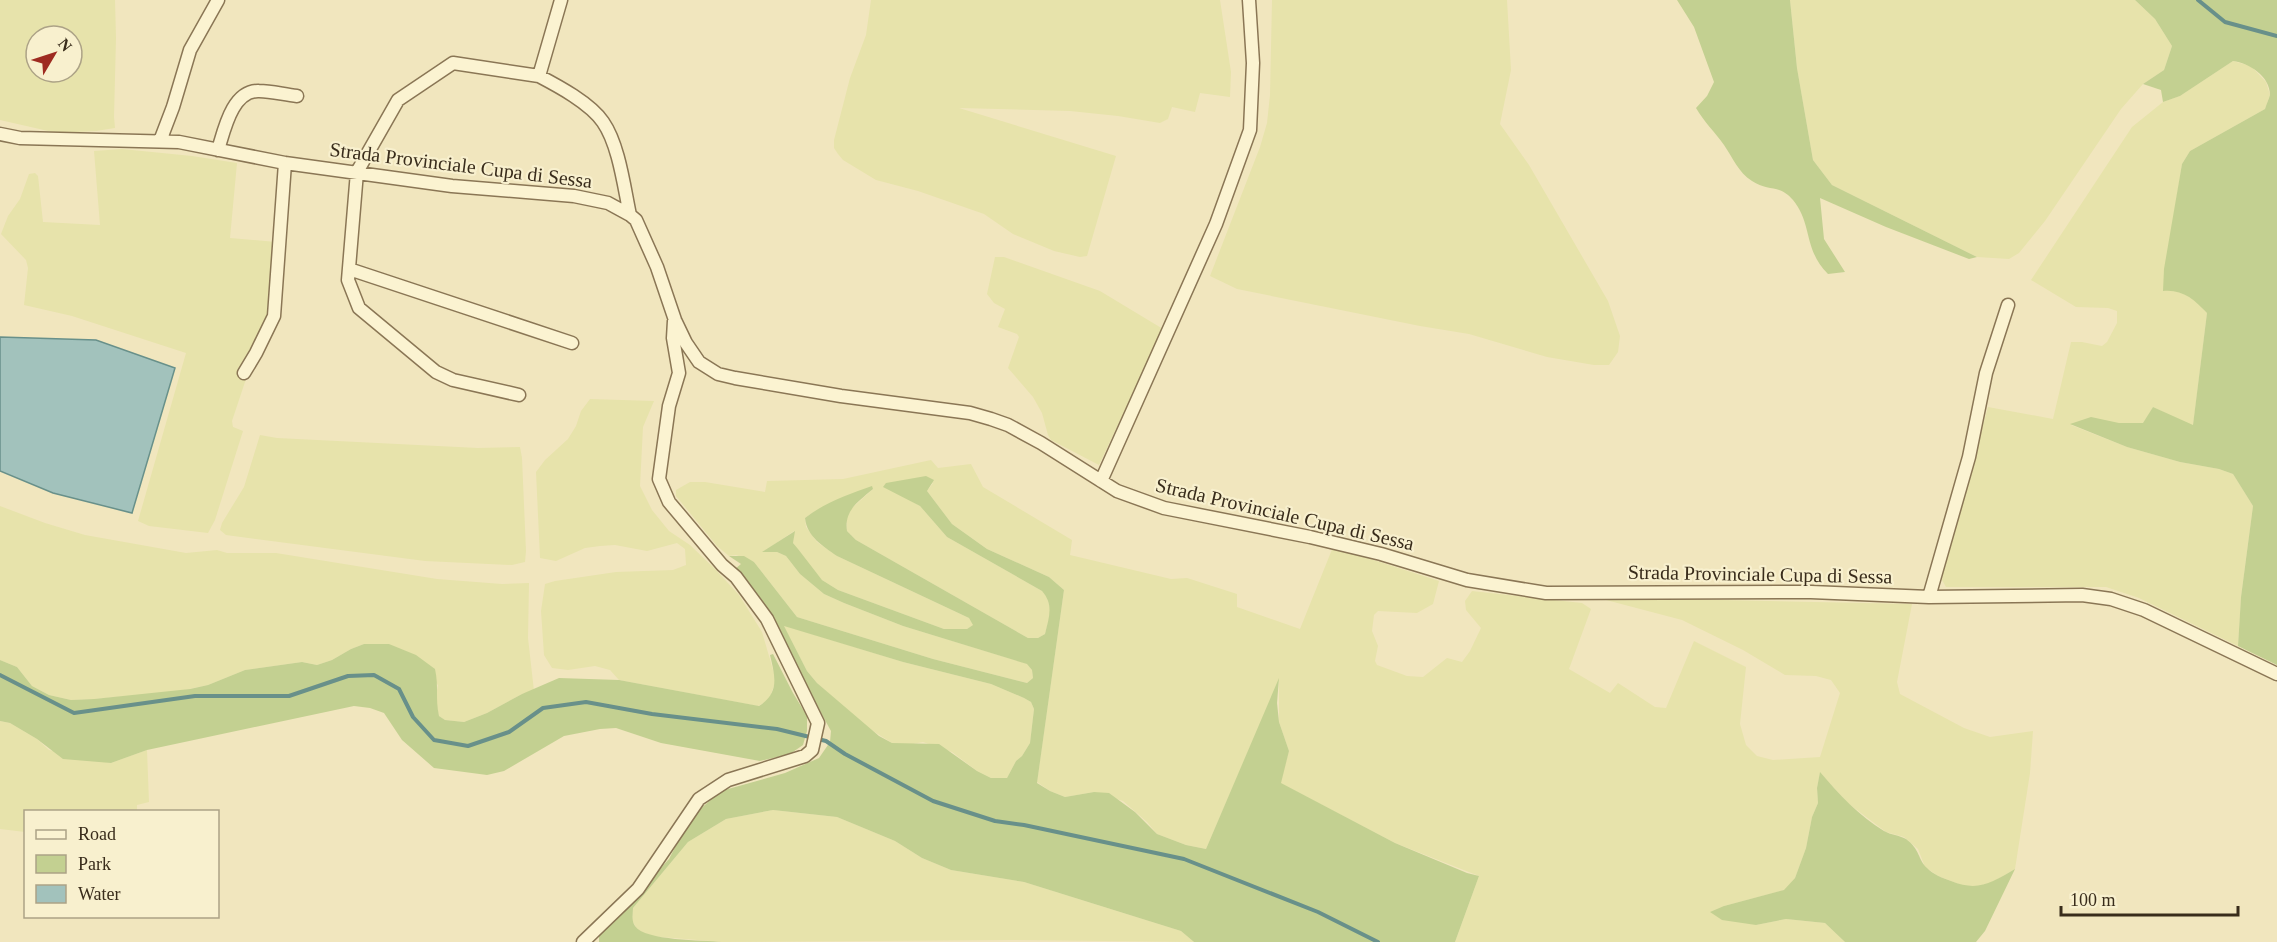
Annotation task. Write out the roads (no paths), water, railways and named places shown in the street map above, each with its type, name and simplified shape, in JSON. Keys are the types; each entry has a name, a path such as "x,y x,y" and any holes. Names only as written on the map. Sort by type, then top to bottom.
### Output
{"street":[{"path":"160,141 190,50 218,0"},
{"path":"538,76 561,0"},
{"path":"1101,481 1216,224 1250,130 1253,63 1249,0"},
{"path":"519,395 453,380 436,372 358,308 348,280 357,172 398,99 453,63 538,76 561,88 602,120 612,140 630,215"},
{"path":"218,150 225,127 242,97 258,90 297,96"},
{"name":"Strada Provinciale Cupa di Sessa","path":"0,134 20,138 160,141 285,163 452,186 574,196 608,203 630,215 641,230 657,267 675,320 693,355 699,362 718,374 841,396 970,413 1008,425 1117,491 1164,508 1310,537 1381,554 1467,580 1546,593 1811,592 1929,597 2082,595 2111,599 2144,610 2277,674"},
{"path":"244,373 274,316 285,163"},
{"path":"349,269 572,343"},
{"path":"1929,597 1969,458 1986,374 2008,305"},
{"path":"583,942 639,890 699,799 728,780 799,760 812,750 818,723 767,619 736,577 722,565 669,502 661,485 659,470 667,415 679,373 674,348 675,320"}],"water":[{"path":"0,337 96,340 175,368 132,513 53,493 0,471"}],"waterway":[{"path":"2198,0 2225,22 2277,36"},
{"path":"0,675 74,713 195,696 289,696 348,676 374,675 399,689 413,717 434,740 468,746 509,732 543,708 586,702 652,714 777,729 826,741 845,754 933,801 995,821 1184,859 1318,912 1378,942"}]}
